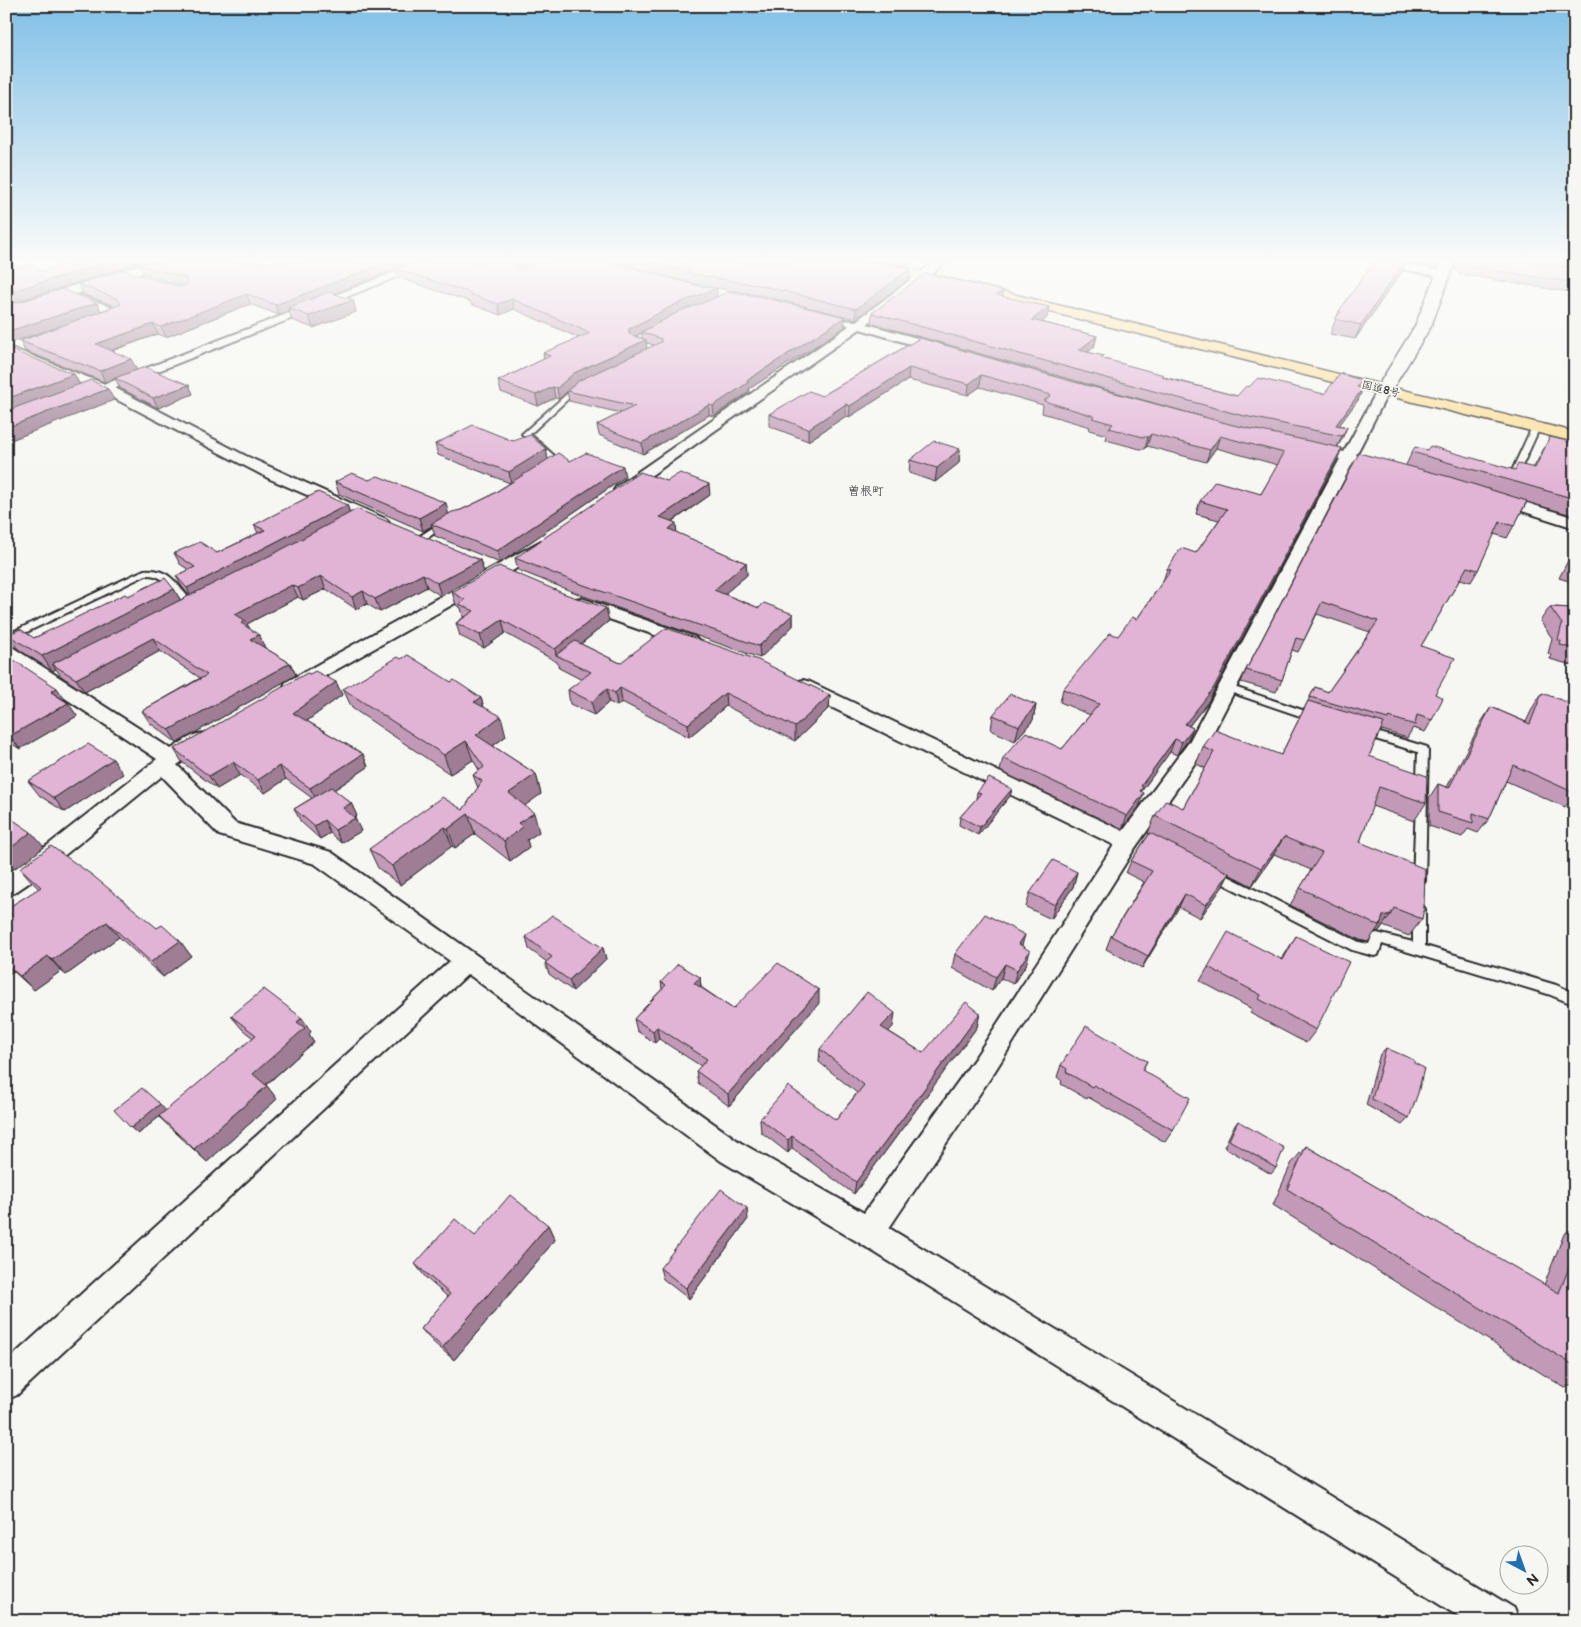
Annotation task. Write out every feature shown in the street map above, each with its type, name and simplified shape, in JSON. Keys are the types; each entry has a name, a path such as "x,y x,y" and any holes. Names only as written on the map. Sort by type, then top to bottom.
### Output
{"highway":[{"name":"国道8号","path":"1176,338 1575,437"}],"main road":[{"path":"1384,389 1416,338"}],"street":[{"path":"79,392 101,387 230,338"},
{"path":"607,500 839,338"},
{"path":"903,338 958,354"},
{"path":"8,351 27,345"},
{"path":"8,351 101,387 192,435 359,517 401,529 440,545"},
{"path":"868,1232 984,1066 1197,744 1384,389"},
{"path":"1297,444 1397,470"},
{"path":"1487,495 1575,523"},
{"path":"278,695 503,570 552,538"},
{"path":"485,563 521,578"},
{"path":"565,597 709,648"},
{"path":"7,650 52,676 167,761 227,829 323,858 731,1152 868,1232 1502,1621"},
{"path":"791,681 1134,838"},
{"path":"6,887 38,867 167,761 211,734"},
{"path":"6,1384 467,960"}],"lane":[{"path":"541,471 556,462 526,434 578,386 587,383"},
{"path":"1514,475 1536,427"},
{"path":"421,538 451,520"},
{"path":"7,650 144,573 151,572 165,575 186,607 203,598"},
{"path":"1228,688 1285,709 1323,720"},
{"path":"1351,729 1423,750 1418,949"},
{"path":"1204,869 1356,946 1374,950 1377,938 1551,988 1575,999"}],"building":[{"path":"28,338 113,338 96,344 131,359 100,371 20,341"},
{"path":"578,338 640,338 646,340 574,373 557,388 553,387 536,395 498,381 550,356 543,353"},
{"path":"658,338 813,338 746,381 749,382 713,406 709,405 642,443 597,425 635,406 567,391 580,380 661,342 661,339"},
{"path":"920,338 1233,425 1342,448 1213,689 1185,724 1193,728 1182,742 1175,739 1141,786 1143,787 1140,791 1144,793 1127,816 1003,758 1026,732 1062,749 1099,704 1063,689 1110,633 1118,636 1132,617 1137,619 1171,570 1167,569 1181,548 1196,553 1227,509 1200,501 1215,481 1261,494 1284,453 1220,436 1210,450 1151,434 1148,437 1143,437 1109,428 1113,424 1092,418 1094,416 1044,401 1051,395 981,375 969,384 909,368 850,406 846,404 808,429 769,414 809,391 822,396"},
{"path":"962,338 1095,338 1079,350 1164,375 1162,377 1237,396 1246,386 1249,387 1258,378 1324,394 1340,374 1362,380 1357,387 1363,388 1336,425 1347,427 1342,436 1240,415"},
{"path":"6,348 74,374 6,399"},
{"path":"145,367 189,385 153,398 115,378"},
{"path":"91,380 108,389 6,428 6,411"},
{"path":"473,425 513,441 530,435 546,449 509,472 435,444"},
{"path":"1550,437 1575,443 1575,499 1412,452 1415,447 1427,450 1430,446 1515,470 1518,464 1535,468"},
{"path":"934,441 960,449 937,468 910,460"},
{"path":"558,453 570,461 586,453 623,466 497,551 431,524 452,512 461,510 488,497"},
{"path":"1359,453 1450,477 1527,501 1514,526 1500,522 1478,570 1467,567 1421,646 1455,658 1435,694 1443,698 1432,720 1417,715 1415,725 1310,697 1315,687 1328,692 1378,621 1322,602 1304,640 1296,638 1282,680 1246,670"},
{"path":"640,472 667,481 680,473 709,484 660,517 676,523 669,529 746,563 714,590 759,608 764,603 793,614 759,646 578,583 515,558"},
{"path":"352,473 369,480 378,476 446,503 419,518 335,482"},
{"path":"318,492 347,505 187,588 176,576 195,567 174,553 200,542 217,553 265,530 254,525"},
{"path":"357,509 480,560 437,583 423,574 375,599 363,591 352,597 321,576 298,588 292,585 235,614 246,621 241,623 259,635 250,639 290,663 169,730 142,711 207,675 153,638 76,679 52,664 277,552"},
{"path":"1575,551 1575,565 1569,563"},
{"path":"499,566 565,594 606,608 555,649 502,620 480,635 456,623 474,611 459,604 465,600 452,592"},
{"path":"165,578 174,589 42,656 8,635 20,629 34,638 125,594 128,596"},
{"path":"1550,607 1575,608 1575,649 1560,645 1561,641 1558,640 1562,624"},
{"path":"666,628 758,660 830,695 795,727 725,693 688,724 620,688 615,693 607,689 592,702 568,690 591,672 556,655 575,641 620,663"},
{"path":"6,655 57,688 51,692 68,703 10,736 6,733"},
{"path":"408,655 451,682 454,680 481,698 474,702 501,716 476,735 536,774 509,793 534,813 518,823 523,827 504,841 468,814 448,829 445,827 392,866 369,849 442,797 463,810 482,781 473,775 484,767 466,741 444,755 343,689 398,657 401,659"},
{"path":"315,671 336,682 293,713 363,754 310,788 279,766 258,780 233,762 209,776 174,749 307,673 310,674"},
{"path":"1542,693 1575,705 1575,735 1570,748 1575,750 1575,793 1513,765 1489,819 1473,813 1473,823 1438,812 1438,784 1449,788 1491,707 1530,724"},
{"path":"1010,694 1036,705 1019,726 993,715"},
{"path":"1308,701 1384,723 1369,756 1427,776 1426,803 1379,787 1360,842 1425,869 1422,919 1394,908 1391,914 1383,916 1380,925 1372,923 1300,888 1322,853 1284,837 1261,868 1155,816 1166,800 1183,808 1214,752 1203,747 1215,730 1281,755"},
{"path":"88,744 113,759 54,798 28,781"},
{"path":"989,778 1012,789 980,827 960,817 981,793 977,792"},
{"path":"331,787 351,803 343,808 355,818 335,830 324,820 314,826 294,809"},
{"path":"6,815 31,832 6,850"},
{"path":"1150,833 1229,873 1206,905 1185,894 1148,956 1111,936 1152,871 1131,861"},
{"path":"51,846 92,875 157,928 162,925 180,941 151,962 107,922 52,960 48,956 20,976 6,964 6,909 41,887 20,868"},
{"path":"1053,860 1077,872 1055,905 1030,893"},
{"path":"985,914 1025,935 1019,944 1030,951 1017,970 1005,964 996,977 955,954"},
{"path":"552,915 603,948 569,980 545,963 552,957 526,937"},
{"path":"1228,932 1283,960 1296,936 1349,962 1316,1030 1259,999 1261,995 1208,967"},
{"path":"778,963 819,990 728,1094 696,1071 707,1059 657,1027 653,1031 634,1019 666,985 661,982 678,964 700,977 694,983 733,1009"},
{"path":"264,989 302,1018 297,1022 305,1028 253,1074 267,1086 194,1149 159,1116 256,1035 231,1016"},
{"path":"867,992 895,1013 881,1027 923,1053 966,1002 980,1013 856,1182 792,1136 788,1140 760,1119 788,1086 836,1120 864,1085 820,1049"},
{"path":"1086,1026 1147,1061 1142,1070 1190,1098 1173,1130 1094,1085 1092,1087 1066,1072 1067,1069 1061,1065"},
{"path":"1386,1048 1414,1060 1414,1063 1424,1068 1409,1118 1372,1099"},
{"path":"142,1088 160,1104 131,1128 114,1110"},
{"path":"1238,1121 1284,1148 1276,1168 1229,1140"},
{"path":"1306,1146 1559,1293 1575,1252 1575,1366 1287,1189"},
{"path":"721,1189 747,1208 686,1288 660,1268"},
{"path":"510,1195 548,1225 443,1347 421,1329 450,1294 415,1264 455,1219 475,1236"}],"district":[{"name":"曽根町","path":"866,491"}]}
